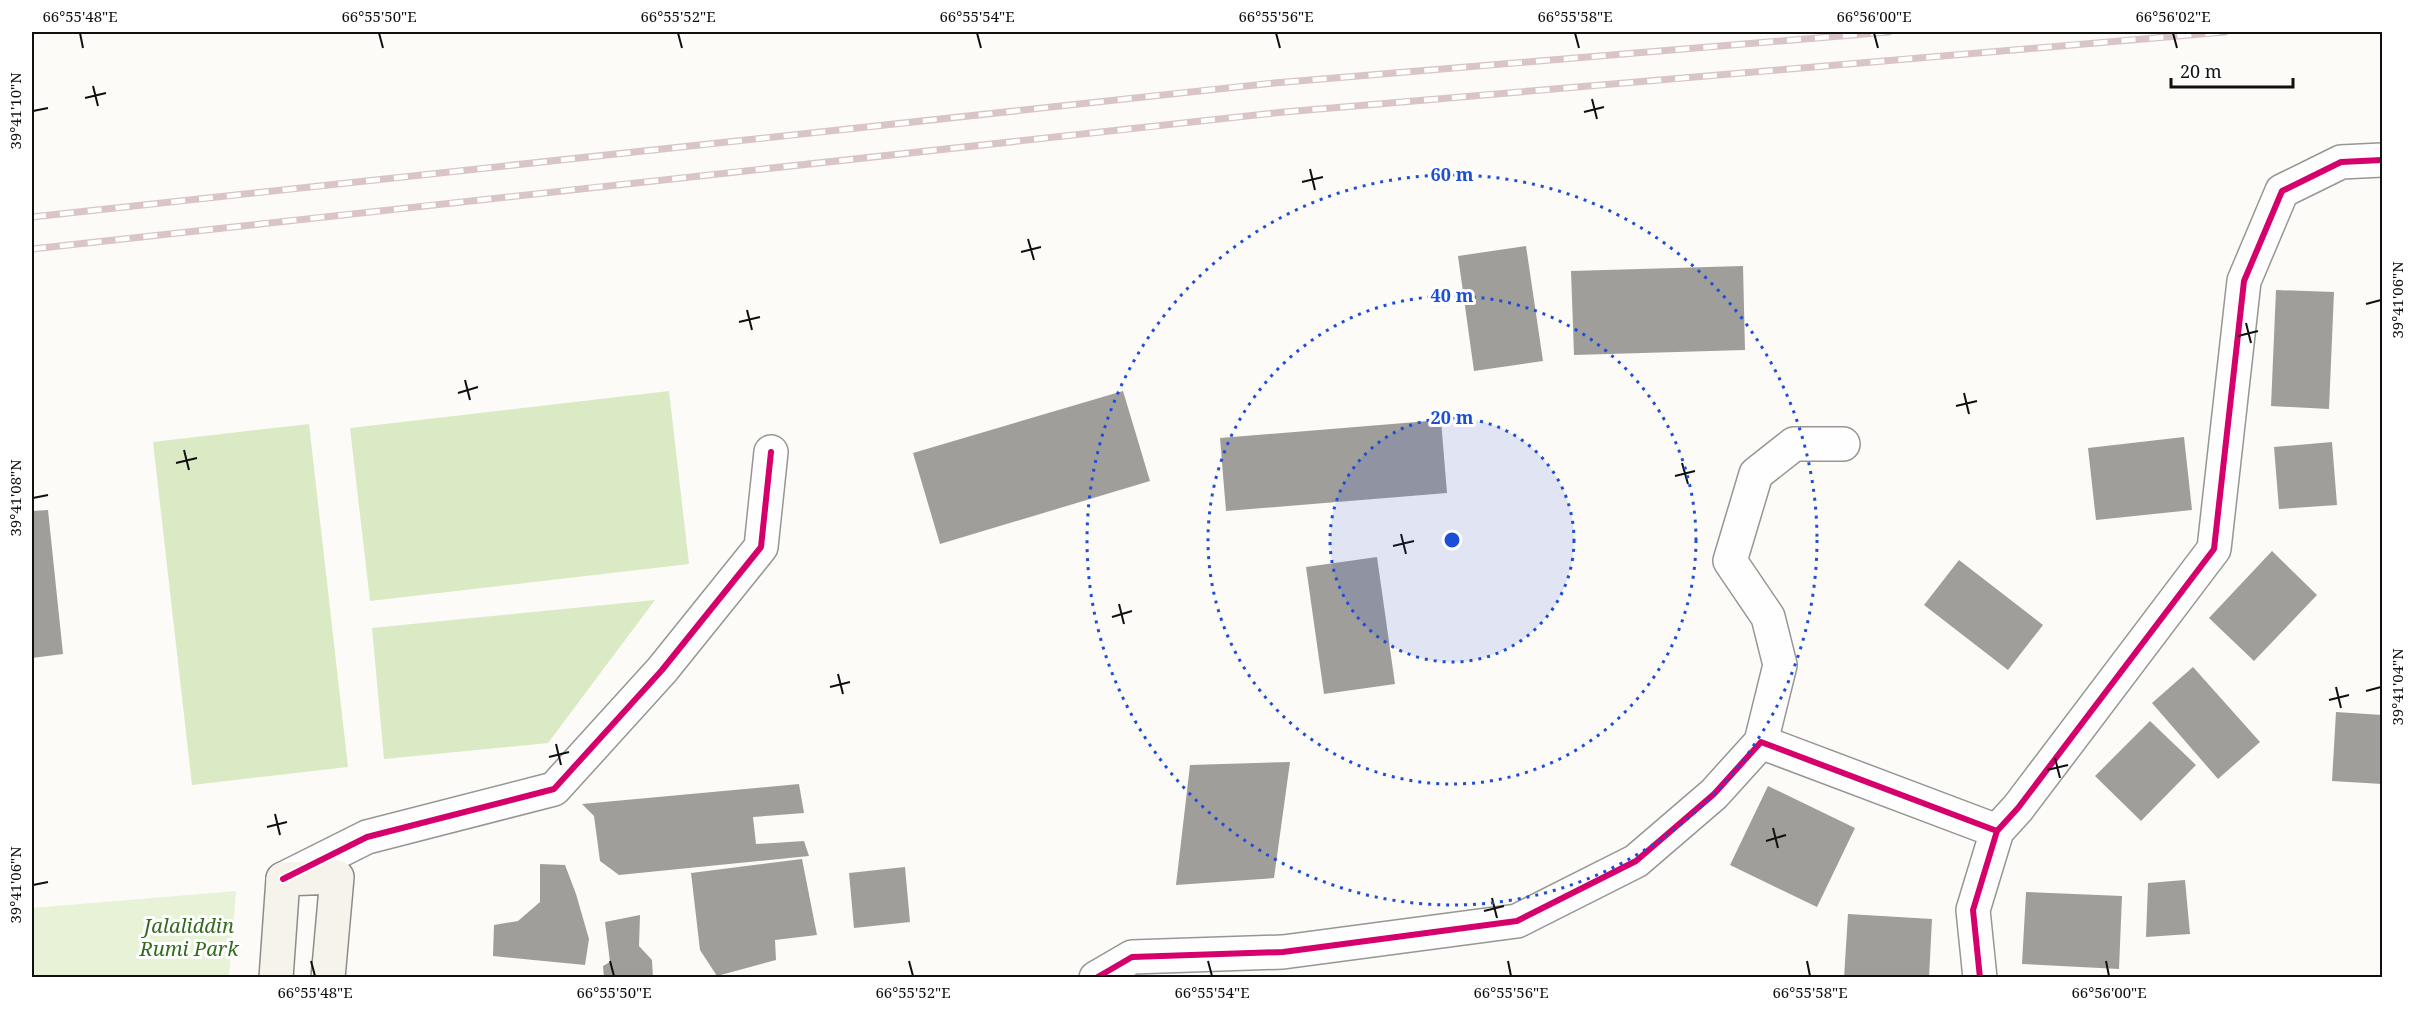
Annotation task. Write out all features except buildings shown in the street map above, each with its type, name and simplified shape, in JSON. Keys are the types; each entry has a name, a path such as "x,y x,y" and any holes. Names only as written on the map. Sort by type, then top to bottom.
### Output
{"main road":[{"path":"276,978 283,879 337,877 328,978"}],"street":[{"path":"1980,978 1973,910 1997,831 2025,799 2214,549 2244,281 2282,191 2341,162 2382,160"},
{"path":"1096,978 1132,957 1283,952 1517,921 1636,861 1714,794 1761,742 1780,665 1768,617 1730,561 1756,474 1794,444 1844,444"},
{"path":"283,879 367,837 554,789 662,670 761,547 771,452"},
{"path":"1761,742 1997,831"}],"green space":[{"path":"669,391 689,564 370,601 350,428"},
{"path":"309,424 348,767 192,785 153,442"},
{"path":"655,600 548,743 384,759 372,628"},
{"name":"Jalaliddin Rumi Park","path":"236,891 229,977 32,977 32,908"}],"railway":[{"path":"32,217 1274,83 1889,32"},
{"path":"32,249 1284,112 2225,32"}],"cycle path":[{"path":"1980,978 1973,910 1997,831 2018,808 2214,549 2244,281 2282,191 2341,162 2382,160"},
{"path":"283,879 367,837 554,789 662,670 761,547 771,452"},
{"path":"1096,978 1132,957 1283,952 1517,921 1636,861 1714,794 1761,742 1997,831"}]}
